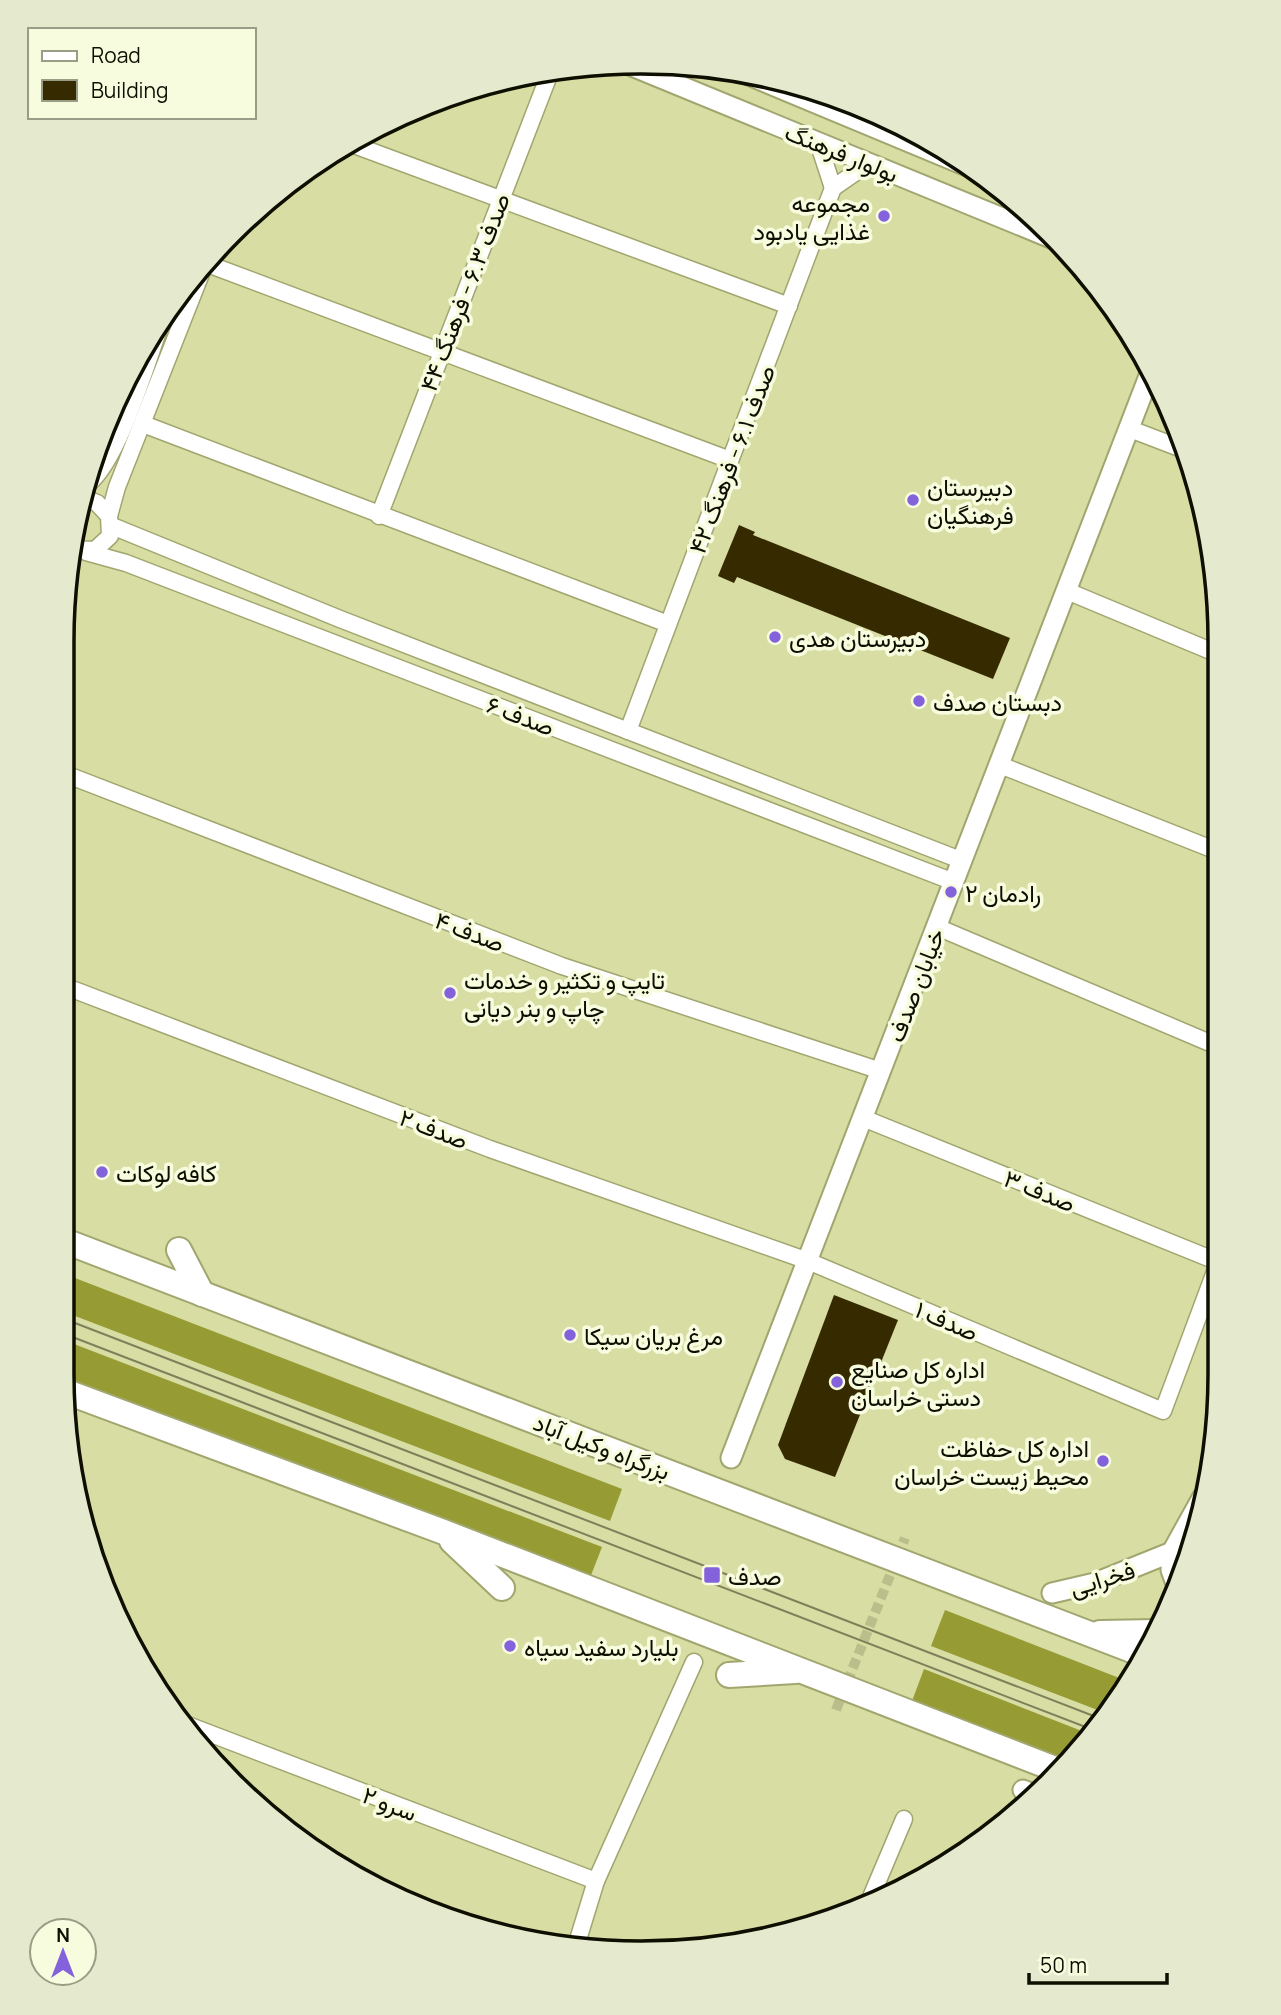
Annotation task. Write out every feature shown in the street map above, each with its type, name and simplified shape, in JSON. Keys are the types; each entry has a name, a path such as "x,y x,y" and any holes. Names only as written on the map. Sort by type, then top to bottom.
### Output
{"highway":[{"name":"بزرگراه وکیل آباد","path":"74,1245 1135,1651"},
{"path":"179,1250 202,1294"},
{"path":"75,1395 441,1531 1049,1767"},
{"path":"441,1531 502,1588"},
{"path":"1089,1633 1145,1632"},
{"path":"729,1675 803,1670"}],"street":[{"name":"بولوار فرهنگ","path":"652,74 869,163 1012,212"},
{"name":"صدف ۶.۳ - فرهنگ ۴۴","path":"379,516 546,81"},
{"name":"بولوار فرهنگ","path":"804,98 916,145"},
{"path":"818,142 833,188 869,163"},
{"path":"361,147 789,306"},
{"name":"صدف ۶.۱ - فرهنگ ۴۲","path":"628,731 833,188"},
{"path":"215,266 730,460"},
{"path":"81,549 104,545 117,487 195,290"},
{"path":"100,472 114,446 145,364"},
{"name":"خیابان صدف","path":"734,1450 1146,384"},
{"path":"143,424 668,624"},
{"path":"1130,429 1172,445"},
{"name":"صدف ۶","path":"91,501 97,503 110,521 426,653 963,861"},
{"name":"صدف ۶","path":"81,551 126,563 954,882"},
{"path":"1067,591 1208,650"},
{"path":"416,675 426,653"},
{"path":"1000,765 1208,847"},
{"name":"صدف ۴","path":"74,778 562,966 881,1071"},
{"path":"937,927 1208,1042"},
{"name":"صدف ۲","path":"74,990 490,1149 808,1261"},
{"name":"صدف ۳","path":"863,1118 1208,1258"},
{"name":"صدف ۱","path":"808,1261 1163,1411 1208,1290"},
{"path":"1172,1571 1172,1552 1187,1526"},
{"name":"فخرایی","path":"1052,1593 1095,1583 1172,1552"},
{"path":"579,1938 596,1881 694,1662"},
{"name":"سرو ۲","path":"199,1729 596,1881"},
{"path":"875,1890 904,1819"}],"green space":[{"path":"74,1278 622,1489 610,1521 74,1316"},
{"path":"74,1344 602,1547 590,1578 74,1381"},
{"path":"945,1610 1119,1678 1097,1710 931,1646"},
{"path":"924,1669 1081,1731 1058,1757 912,1701"}],"building":[{"path":"739,525 755,532 753,535 1010,638 993,679 737,577 734,583 718,576"},
{"name":"اداره کل صنایع دستی خراسان","path":"834,1295 898,1320 835,1477 785,1459 778,1445"}],"tunnel":[{"path":"836,1710 905,1538"}],"tram line":[{"path":"74,1323 1093,1716"},
{"path":"74,1338 1085,1727"}],"place":[{"name":"مجموعه غذایی یادبود","path":"884,216"},
{"name":"دبیرستان فرهنگیان","path":"913,500"},
{"name":"دبیرستان هدی","path":"775,637"},
{"name":"دبستان صدف","path":"919,701"},
{"name":"رادمان ۲","path":"951,892"},
{"name":"تایپ و تکثیر و خدمات چاپ و بنر دیانی","path":"450,993"},
{"name":"کافه لوکات","path":"102,1172"},
{"name":"مرغ بریان سیکا","path":"570,1335"},
{"name":"اداره کل صنایع دستی خراسان","path":"837,1382"},
{"name":"اداره کل حفاظت محیط زیست خراسان","path":"1103,1461"},
{"name":"صدف","path":"712,1575"},
{"name":"بلیارد سفید سیاه","path":"510,1646"}]}
